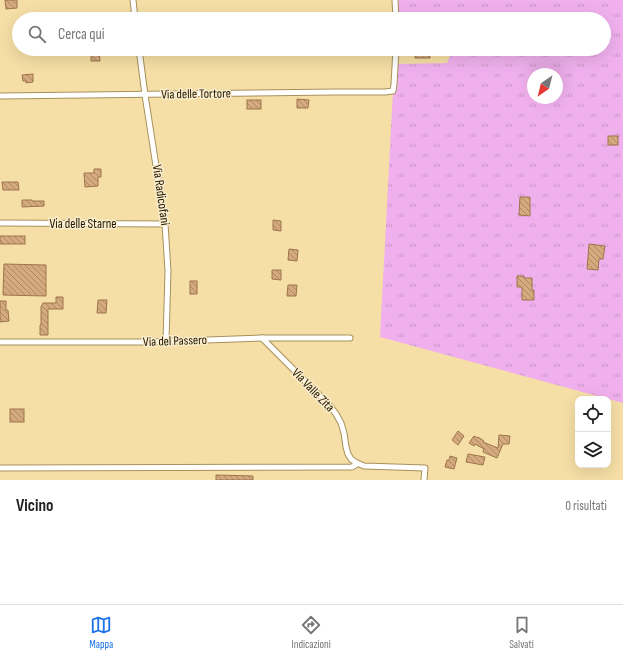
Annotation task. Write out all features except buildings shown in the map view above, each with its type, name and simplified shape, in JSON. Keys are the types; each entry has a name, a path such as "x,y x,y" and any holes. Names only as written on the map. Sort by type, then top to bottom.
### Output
{"street":[{"path":"133,0 134,12"},
{"path":"395,0 396,12"},
{"name":"Via Radicofani","path":"140,56 165,224 168,271 166,342"},
{"name":"Via delle Tortore","path":"0,96 385,92 393,91 396,56"},
{"name":"Via delle Starne","path":"0,223 165,224"},
{"name":"Via del Passero","path":"0,342 166,342 262,338 350,338"},
{"name":"Via Valle Zita","path":"262,338 330,406 341,423 348,454 357,464"},
{"path":"0,468 352,467 357,464 364,466 425,468 424,480"}],"green space":[{"path":"395,0 623,0 623,403 611,400 611,396 597,396 380,337 393,91 396,64 447,63 450,56 611,56 611,12 396,12"}]}
